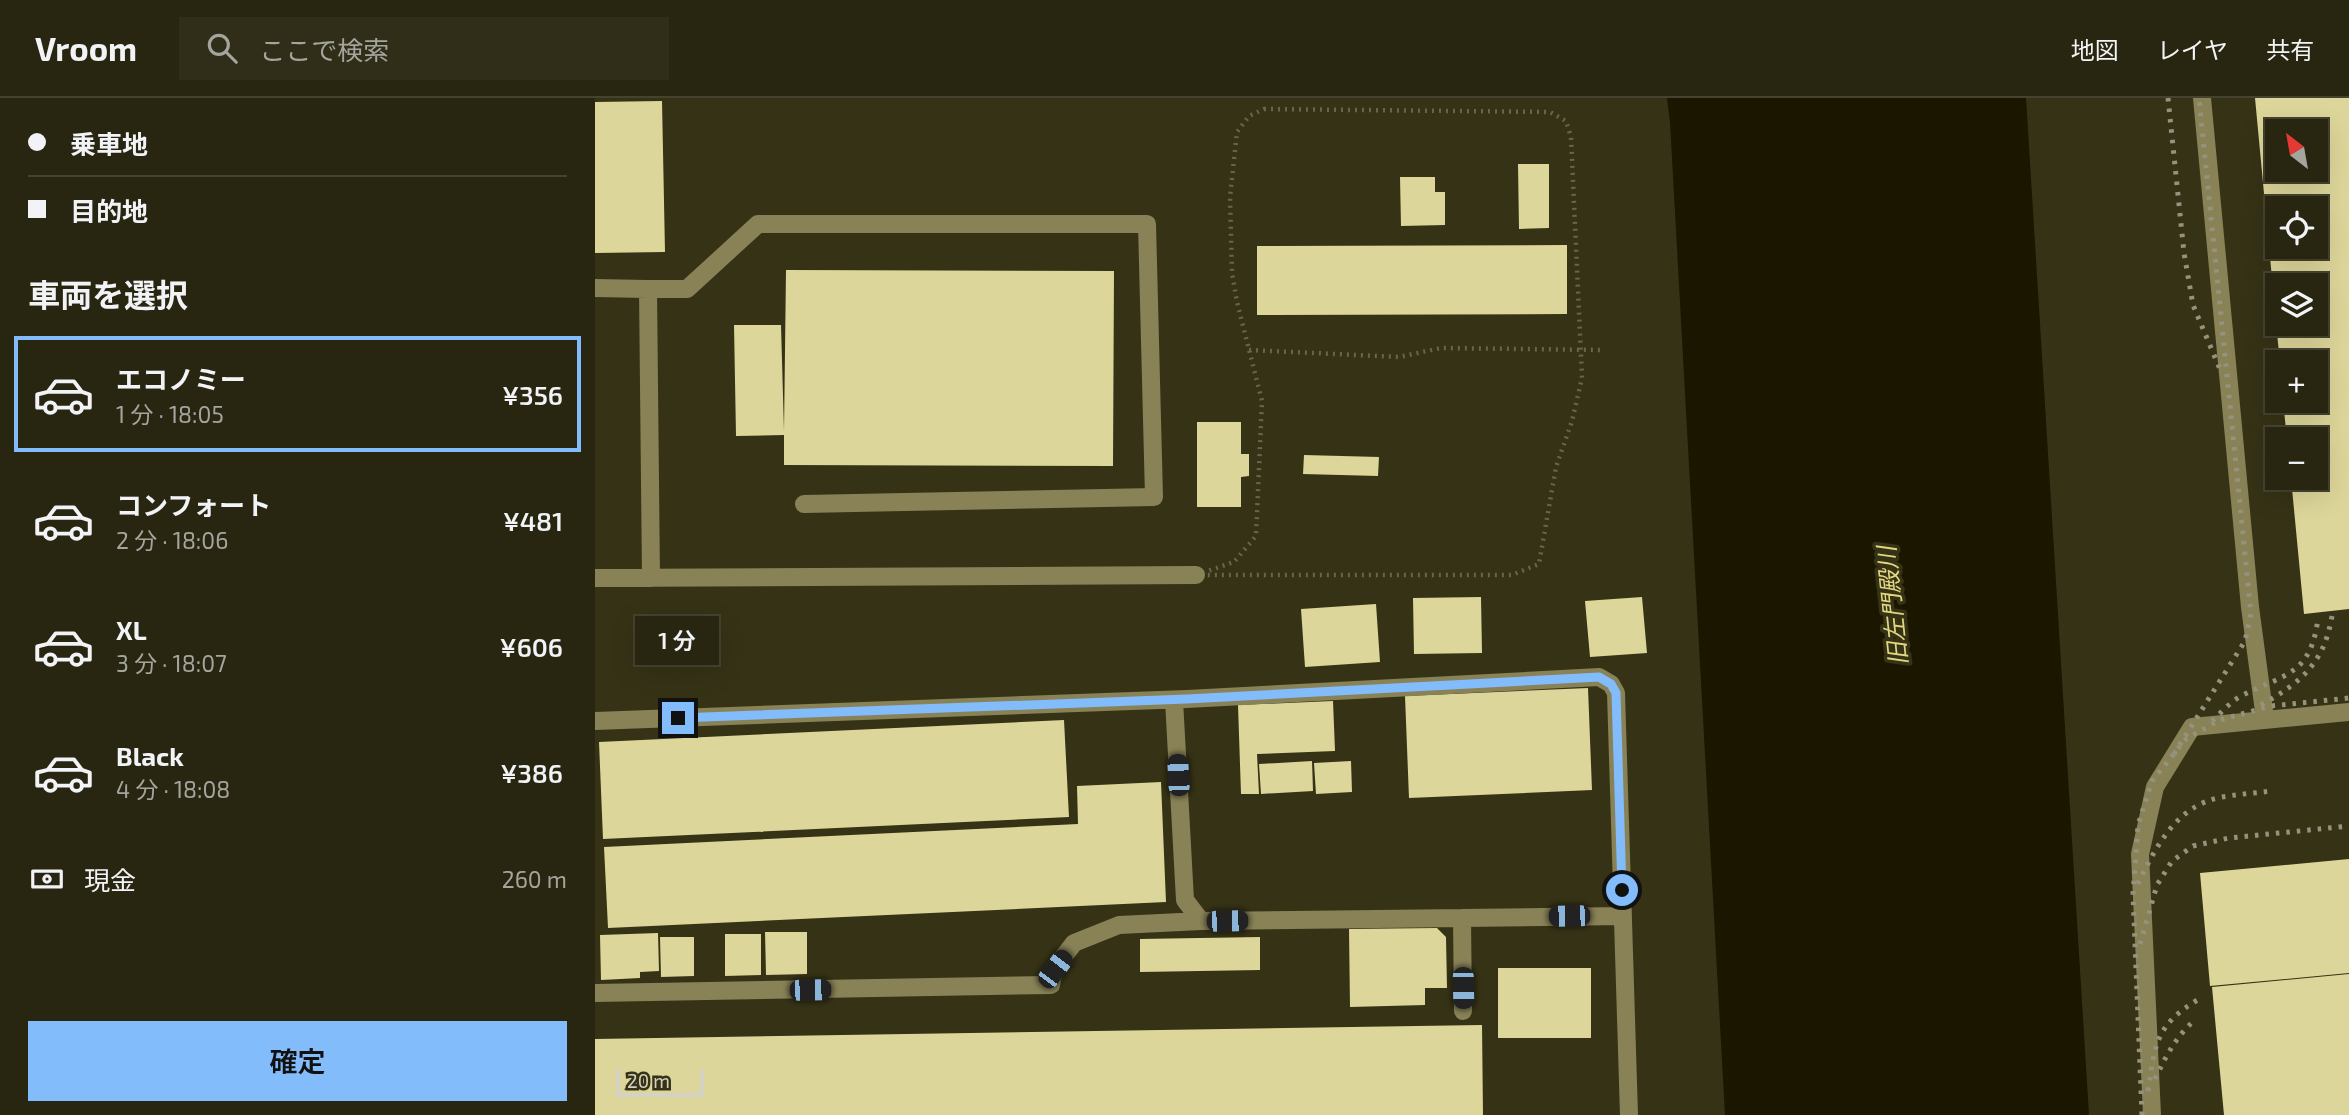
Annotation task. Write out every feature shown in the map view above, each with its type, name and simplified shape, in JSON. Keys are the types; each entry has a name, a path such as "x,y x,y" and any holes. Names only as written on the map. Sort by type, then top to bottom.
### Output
{"street":[{"path":"2202,98 2251,607 2265,719"},
{"path":"595,288 687,289 758,224 1147,225 1154,497 804,504"},
{"path":"648,289 652,578"},
{"path":"595,578 1196,575"},
{"path":"595,721 1174,700 1599,677 1611,684 1616,693 1629,1115"},
{"path":"1174,700 1185,900 1201,921"},
{"path":"2152,1115 2140,854 2155,787 2192,727 2349,712"},
{"path":"595,993 1051,985 1055,969 1074,943 1119,925 1201,921 1623,916"},
{"path":"1462,918 1463,1012"}],"path":[{"path":"1264,109 1550,112 1566,121 1571,137 1582,379 1572,421 1556,467 1539,564 1511,575 1196,575 1234,562 1256,536 1262,401 1232,273 1230,197 1237,132 1249,116 1264,109"},
{"path":"1249,350 1399,357 1441,348 1601,350"}],"water":[{"name":"旧左門殿川","path":"1667,98 2026,98 2089,1115 1725,1115"}],"building":[{"path":"2255,98 2349,98 2349,609 2304,614 2292,490 2328,490 2328,427 2286,427 2284,413 2328,413 2328,350 2279,350 2277,336 2328,336 2328,273 2272,273 2270,259 2328,259 2328,196 2265,196 2265,204"},
{"path":"662,101 665,252 595,253 595,102"},
{"path":"1518,164 1549,164 1549,228 1519,229"},
{"path":"1400,177 1435,177 1435,192 1445,192 1445,225 1401,226"},
{"path":"1567,245 1567,314 1257,315 1257,246"},
{"path":"786,270 1114,271 1113,466 784,465 784,435 736,436 734,325 781,325 784,431"},
{"path":"1197,422 1241,422 1241,454 1249,454 1249,476 1241,477 1241,507 1197,507"},
{"path":"1304,455 1379,457 1378,476 1303,474"},
{"path":"1481,597 1482,653 1414,654 1413,598"},
{"path":"1642,597 1647,653 1590,657 1585,601"},
{"path":"1376,604 1380,662 1305,667 1301,609"},
{"path":"1588,688 1592,790 1409,798 1405,696"},
{"path":"1333,701 1335,751 1257,754 1259,794 1241,794 1238,705"},
{"path":"1064,720 1069,817 603,839 599,742"},
{"path":"1312,761 1313,791 1261,794 1259,764"},
{"path":"1351,761 1352,792 1316,794 1314,763"},
{"path":"1161,782 1166,902 608,928 604,847 1078,824 1077,786"},
{"path":"2349,859 2349,973 2210,986 2200,873"},
{"path":"1437,928 1446,937 1447,988 1425,988 1425,1005 1350,1007 1349,929"},
{"path":"765,932 807,932 807,974 766,975"},
{"path":"658,933 659,971 640,972 640,978 601,980 600,935"},
{"path":"725,934 761,934 761,975 725,976"},
{"path":"660,937 694,937 694,976 661,977"},
{"path":"1260,937 1260,970 1140,972 1140,939"},
{"path":"1498,968 1591,968 1591,1038 1498,1038"},
{"path":"2349,974 2349,1115 2224,1115 2212,987"},
{"path":"1482,1025 1483,1115 595,1115 595,1039"}],"railway":[{"path":"2168,98 2184,253 2193,305 2222,374"},
{"path":"2174,754 2245,641 2251,614 2199,98"},
{"path":"2261,705 2288,688 2309,670 2323,646 2332,616"},
{"path":"2212,721 2237,698 2282,677 2302,662 2309,652 2318,618"},
{"path":"2142,1115 2133,894 2138,825 2152,781 2186,739 2220,720 2271,706 2349,698"},
{"path":"2138,884 2170,829 2192,809 2206,801 2222,797 2272,791"},
{"path":"2140,944 2157,885 2172,861 2193,846 2229,838 2349,826"},
{"path":"2148,1091 2156,1049 2165,1027 2199,999"},
{"path":"2155,1079 2177,1039 2196,1019"}],"route":[{"path":"678,718 1187,699 1599,677 1611,684 1616,693 1622,890"}]}
